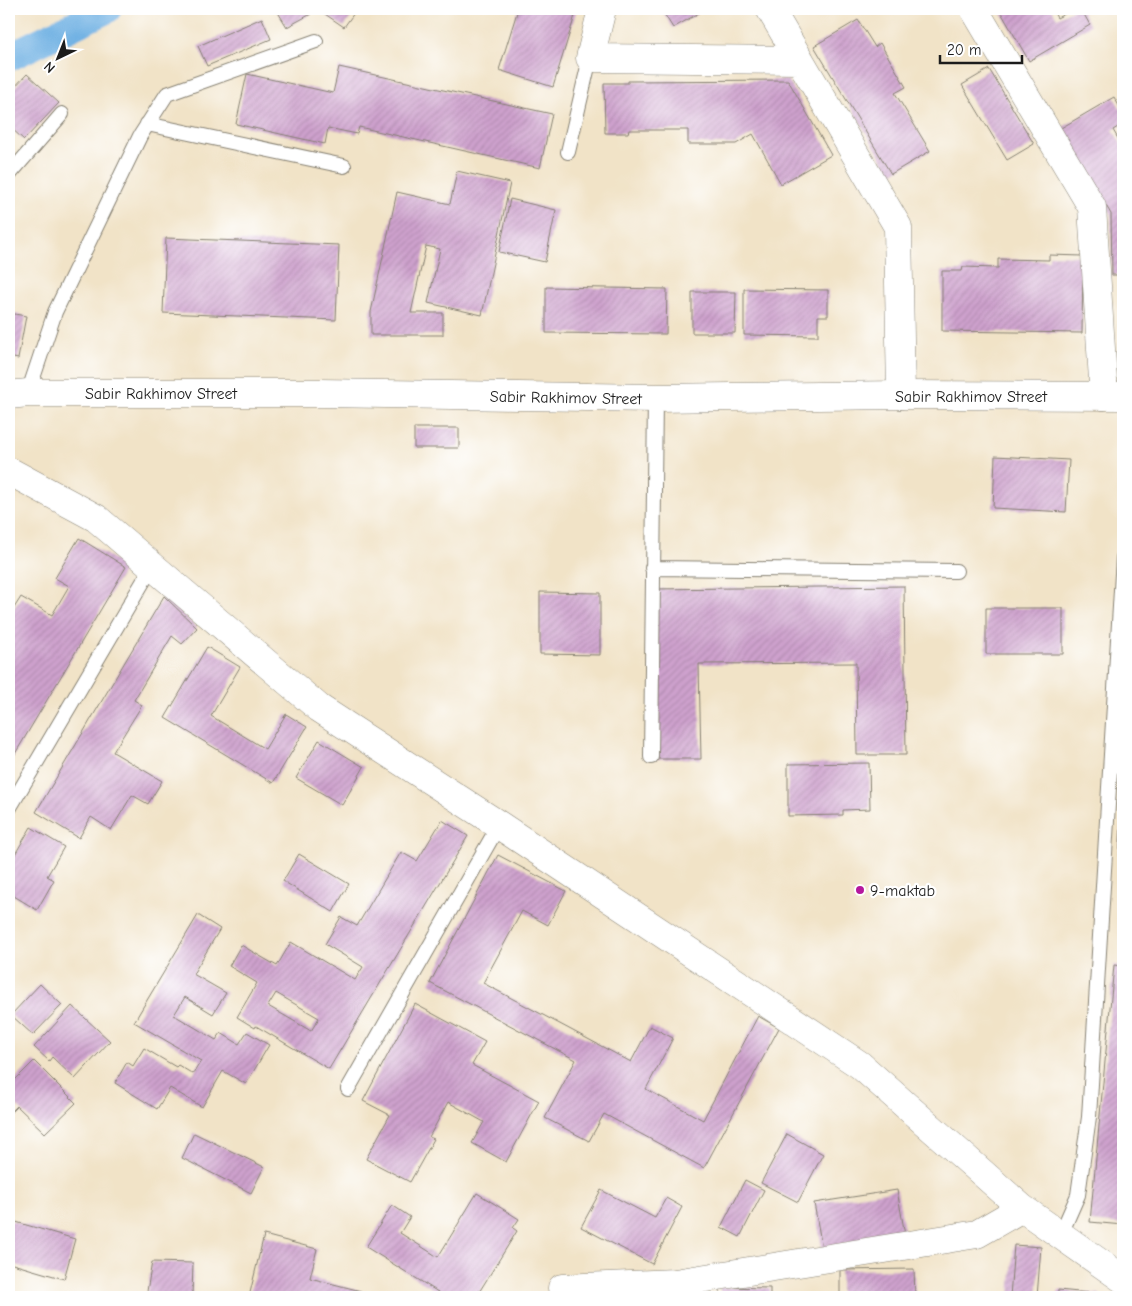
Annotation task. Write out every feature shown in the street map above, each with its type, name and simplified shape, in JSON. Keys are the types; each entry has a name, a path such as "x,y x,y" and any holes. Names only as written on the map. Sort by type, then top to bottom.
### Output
{"street":[{"path":"602,9 590,58 800,60"},
{"path":"770,9 898,227 901,395"},
{"path":"974,9 1092,207 1114,396"},
{"name":"Sabir Rakhimov Street","path":"18,394 320,393 655,398 901,395 1114,396"},
{"path":"9,471 96,518 319,708 500,825 860,1065 1022,1208 1123,1279"},
{"path":"562,1288 675,1283 977,1234 1022,1208"}],"lane":[{"path":"18,394 55,312 147,124 167,94 316,41"},
{"path":"568,152 590,58"},
{"path":"9,175 62,114"},
{"path":"147,124 344,166"},
{"path":"651,757 655,398"},
{"path":"1060,1236 1078,1194 1089,1117 1123,557"},
{"path":"9,809 152,565"},
{"path":"652,568 956,571"},
{"path":"348,1089 500,825"}],"building":[{"path":"276,9 308,9 311,14 287,27"},
{"path":"324,9 357,9 344,27 322,12"},
{"path":"518,9 577,9 553,87 499,70"},
{"path":"661,9 706,9 673,28"},
{"path":"999,9 1052,9 1057,18 1074,9 1081,9 1090,25 1029,61"},
{"path":"262,18 271,39 207,66 198,46"},
{"path":"858,20 875,47 880,43 906,87 895,93 930,151 891,174 814,46"},
{"path":"339,67 552,114 540,168 359,127 357,134 328,128 325,144 236,124 247,74 333,93"},
{"path":"989,69 1034,144 1007,160 962,85"},
{"path":"27,74 59,103 24,140 9,126 9,93"},
{"path":"788,80 831,155 781,184 753,134 736,144 688,144 688,130 629,130 628,133 605,133 604,83 628,83 628,81"},
{"path":"1114,97 1123,113 1123,124 1113,130 1123,147 1123,275 1112,275 1111,214 1061,128"},
{"path":"457,171 510,183 482,315 428,303 440,249 426,246 411,313 443,313 443,335 371,335 371,312 397,192 450,204"},
{"path":"510,199 556,210 545,262 499,252"},
{"path":"166,238 339,245 336,320 163,313"},
{"path":"1049,255 1083,256 1082,333 942,331 942,271 962,271 963,267 998,268 998,259 1049,260"},
{"path":"546,287 667,289 666,334 546,333"},
{"path":"744,289 828,290 828,316 818,316 818,336 744,335"},
{"path":"692,292 736,292 735,333 692,333"},
{"path":"9,313 26,316 18,359 9,357"},
{"path":"414,428 459,428 459,448 414,448"},
{"path":"995,456 1069,460 1066,512 993,508"},
{"path":"79,538 126,567 9,764 9,616 21,597 52,615 69,586 55,578"},
{"path":"904,586 906,755 857,755 856,663 699,664 701,759 655,759 653,589"},
{"path":"540,592 600,593 600,655 540,654"},
{"path":"164,596 197,628 182,644 172,636 134,700 142,705 113,752 162,781 148,804 132,795 111,830 91,817 79,838 36,812"},
{"path":"986,608 1063,608 1063,654 986,654"},
{"path":"207,647 240,667 211,716 265,749 286,714 307,727 273,783 165,718"},
{"path":"319,740 364,767 342,805 296,778"},
{"path":"869,763 870,809 843,810 843,815 788,816 788,764"},
{"path":"1122,803 1123,861 1119,861"},
{"path":"442,820 468,836 329,1069 256,1026 255,1028 237,1017 257,983 229,966 241,945 277,966 291,942 355,980 363,967 325,944 341,917 357,926 401,852 417,861","holes":["276,993 319,1018 311,1031 268,1006"]},
{"path":"31,827 64,847 47,876 54,880 37,910 9,893 9,853 14,856"},
{"path":"299,854 349,884 333,912 283,881"},
{"path":"498,855 566,891 548,925 522,911 483,983 631,1062 650,1026 673,1038 646,1089 703,1120 758,1016 779,1028 704,1168 604,1114 589,1141 545,1118 576,1060 430,983"},
{"path":"198,915 220,929 193,974 226,993 213,1014 185,997 174,1015 216,1040 221,1033 239,1044 247,1032 269,1045 246,1084 223,1071 202,1107 170,1088 157,1109 115,1083 127,1062 133,1066 144,1048 176,1067 178,1065 193,1074 201,1061 134,1022"},
{"path":"1114,965 1123,966 1123,1225 1090,1222"},
{"path":"40,984 62,1005 33,1035 11,1015"},
{"path":"415,1004 485,1042 472,1065 539,1101 506,1162 472,1143 484,1122 448,1102 429,1137 434,1139 410,1182 366,1159 390,1115 363,1101"},
{"path":"72,1006 110,1041 75,1079 52,1057 49,1061 34,1047"},
{"path":"34,1061 76,1103 45,1133 17,1106 9,1114 9,1084"},
{"path":"194,1133 264,1167 251,1193 182,1158"},
{"path":"787,1134 823,1154 798,1202 761,1183"},
{"path":"745,1180 764,1190 740,1237 721,1227"},
{"path":"601,1190 655,1218 666,1198 682,1207 652,1264 581,1227"},
{"path":"897,1190 905,1235 822,1248 814,1203"},
{"path":"477,1193 519,1219 513,1228 517,1231 476,1297 446,1297 366,1247 392,1205 410,1217 400,1233 438,1257"},
{"path":"9,1220 75,1239 64,1279 9,1263"},
{"path":"264,1235 317,1249 310,1278 361,1291 359,1297 249,1297"},
{"path":"1014,1245 1041,1247 1037,1297 1010,1297"},
{"path":"152,1262 193,1263 192,1296 146,1297"},
{"path":"914,1269 915,1297 840,1297 840,1270"},
{"path":"720,1287 770,1288 770,1297 720,1297"},
{"path":"1058,1290 1100,1294 1100,1297 1058,1297"}],"waterway":[{"path":"9,57 107,9"}],"place":[{"name":"9-maktab","path":"860,890"}]}
